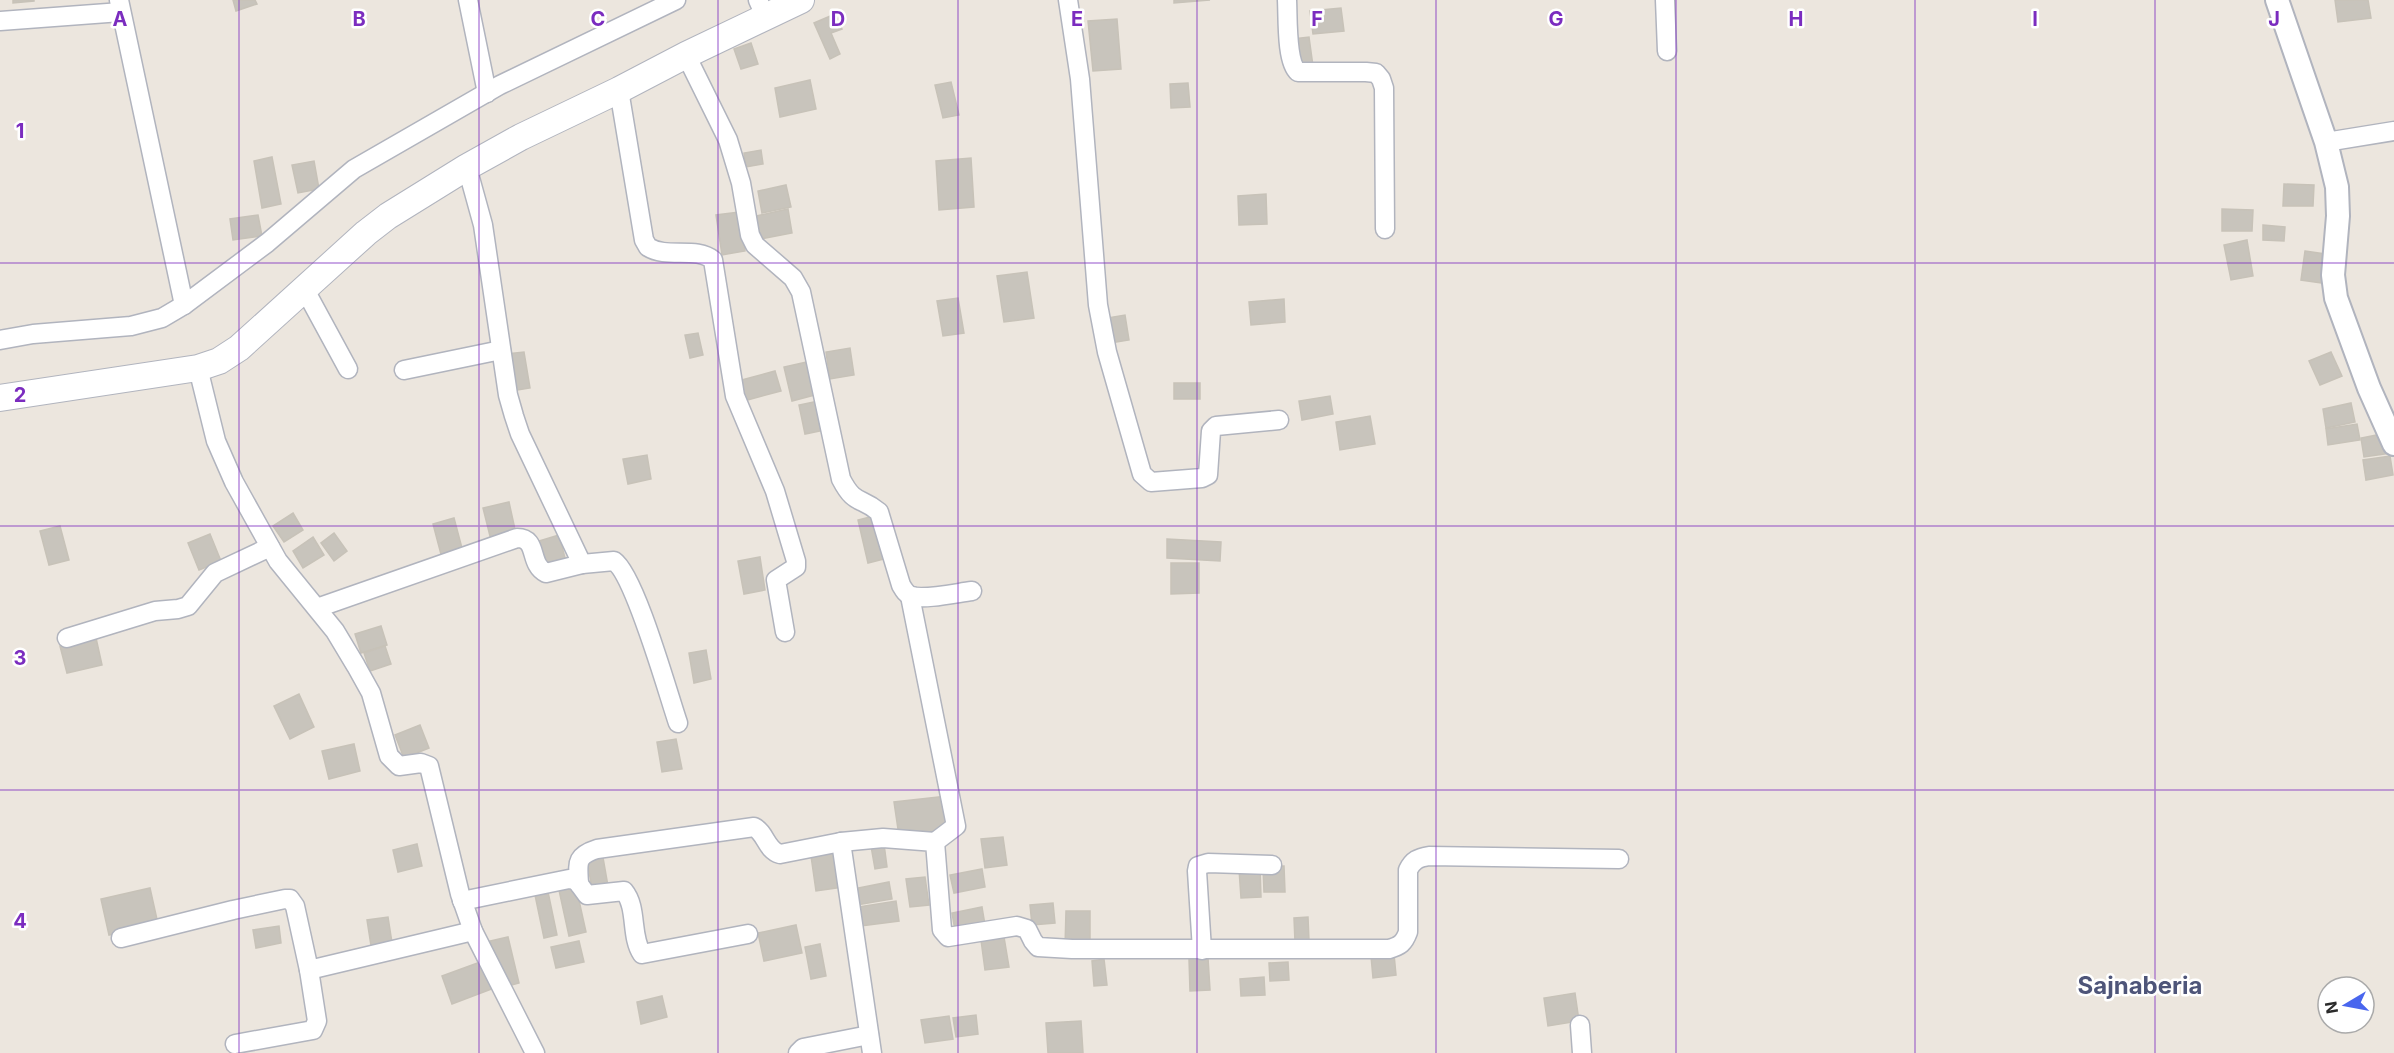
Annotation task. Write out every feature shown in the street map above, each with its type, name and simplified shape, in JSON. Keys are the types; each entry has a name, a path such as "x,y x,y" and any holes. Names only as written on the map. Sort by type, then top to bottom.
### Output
{"main road":[{"path":"0,398 198,368 219,361 239,348 304,288 388,216 521,137 619,90 686,54 761,7 801,0"}],"street":[{"path":"468,0 487,93"},
{"path":"0,340 147,324 184,305 267,243 354,169 487,93 676,0"},
{"path":"1068,0 1080,79 1098,305 1107,352 1142,474 1151,482 1202,478 1208,475 1211,431 1216,426 1279,420"},
{"path":"1287,0 1292,67 1298,72 1376,73 1381,79 1384,88 1385,229"},
{"path":"1665,0 1667,51"},
{"path":"2277,0 2326,142 2338,202 2333,275 2336,298 2369,388 2394,444"},
{"path":"0,21 120,6 184,305"},
{"path":"686,54 728,140 741,183 750,235 755,245 794,278 801,292 841,478 848,492 855,500 879,512 901,585 906,593 912,596 972,591"},
{"path":"619,90 644,240 648,247 660,252 702,255 713,260 735,396 775,491 796,561 796,567 793,570 776,580 785,632"},
{"path":"2326,142 2394,131"},
{"path":"467,167 483,225 508,395 520,434 582,564"},
{"path":"304,288 348,369"},
{"path":"404,370 501,350"},
{"path":"198,368 216,441 234,482 278,561 335,631 371,693 389,756 399,766 421,763 429,766 462,901 473,931 535,1053"},
{"path":"317,608 517,538 525,538 531,543 535,563 546,573 582,564 614,561 624,571 645,622 678,723"},
{"path":"67,638 155,611 188,606 215,573 270,547"},
{"path":"579,884 578,864 581,856 597,849 754,827 762,832 767,843 776,853 841,842 883,838 935,842 956,826 910,597 912,596"},
{"path":"798,1053 803,1048 871,1044 841,842"},
{"path":"935,842 942,930 948,938 1017,926 1028,929 1038,947 1120,951 1389,949 1405,941 1408,932 1408,870 1412,862 1418,858 1429,856 1619,859"},
{"path":"1202,950 1198,866 1208,863 1272,865"},
{"path":"462,901 564,880 576,880 587,895 624,891 629,900 637,942 642,954 748,934"},
{"path":"121,938 233,910 290,899 295,906 309,970 317,1021 314,1030 235,1044"},
{"path":"309,970 473,931"},
{"path":"1580,1025 1582,1053"}],"building":[{"path":"13,0 34,0 34,1 13,3"},
{"path":"233,0 255,0 257,4 236,11"},
{"path":"1174,0 1210,0 1174,3"},
{"path":"2335,0 2368,0 2371,18 2338,22"},
{"path":"1341,8 1344,31 1313,34 1310,11"},
{"path":"835,14 842,29 831,33 840,54 830,59 814,23"},
{"path":"1117,19 1121,69 1093,71 1088,21"},
{"path":"1309,37 1313,66 1297,68 1293,39"},
{"path":"751,43 758,64 741,69 734,49"},
{"path":"810,80 816,109 780,117 775,88"},
{"path":"951,82 959,115 943,118 935,85"},
{"path":"1188,83 1190,107 1171,108 1170,84"},
{"path":"761,150 763,164 746,167 744,153"},
{"path":"272,157 281,204 262,208 254,161"},
{"path":"971,158 974,207 939,210 936,161"},
{"path":"314,161 319,189 298,193 292,165"},
{"path":"2284,184 2314,185 2313,206 2283,206"},
{"path":"786,185 791,207 762,213 758,191"},
{"path":"1266,194 1267,224 1239,225 1238,196"},
{"path":"788,209 792,233 761,239 756,216"},
{"path":"2222,209 2253,210 2252,231 2222,231"},
{"path":"739,212 745,251 722,255 716,215"},
{"path":"258,215 262,236 233,240 230,219"},
{"path":"2263,225 2285,227 2284,241 2263,240"},
{"path":"2247,240 2253,276 2231,280 2224,245"},
{"path":"2305,251 2332,255 2328,284 2301,280"},
{"path":"1027,272 1034,318 1004,322 997,276"},
{"path":"958,298 964,333 943,336 937,301"},
{"path":"1284,299 1285,322 1251,325 1249,302"},
{"path":"1125,315 1129,340 1111,343 1107,318"},
{"path":"698,333 703,355 690,358 685,335"},
{"path":"850,348 854,375 830,379 826,352"},
{"path":"524,352 530,388 512,391 506,354"},
{"path":"2331,352 2342,376 2320,385 2309,361"},
{"path":"807,362 815,395 792,401 784,367"},
{"path":"775,371 781,391 740,402 734,382"},
{"path":"1174,383 1200,383 1200,399 1174,399"},
{"path":"1330,396 1333,414 1302,420 1299,401"},
{"path":"819,401 825,430 805,434 799,405"},
{"path":"2351,403 2355,422 2326,428 2323,409"},
{"path":"1370,416 1375,444 1340,450 1336,422"},
{"path":"2357,424 2360,440 2328,445 2326,429"},
{"path":"2387,433 2391,453 2364,457 2361,438"},
{"path":"647,455 651,479 628,484 623,459"},
{"path":"2390,456 2393,475 2366,480 2363,460"},
{"path":"509,502 516,534 491,540 483,508"},
{"path":"293,513 303,530 284,542 273,526"},
{"path":"874,516 884,559 868,563 858,520"},
{"path":"454,518 463,552 442,558 433,524"},
{"path":"60,526 69,560 49,565 40,531"},
{"path":"334,533 347,551 334,561 321,543"},
{"path":"210,534 221,561 199,570 188,543"},
{"path":"559,535 565,558 545,564 539,541"},
{"path":"313,537 324,555 303,568 293,551"},
{"path":"1167,539 1221,542 1220,561 1167,558"},
{"path":"760,557 765,590 744,594 738,561"},
{"path":"1171,563 1199,563 1199,593 1171,594"},
{"path":"381,626 387,645 361,653 355,634"},
{"path":"96,638 102,665 67,673 60,646"},
{"path":"385,646 391,664 370,671 364,653"},
{"path":"706,650 711,679 694,683 689,653"},
{"path":"299,694 314,727 290,739 274,706"},
{"path":"420,725 429,748 404,758 395,735"},
{"path":"676,739 682,769 662,772 657,742"},
{"path":"354,744 360,771 329,779 322,751"},
{"path":"947,796 951,829 899,836 894,802"},
{"path":"1003,837 1007,865 985,868 981,839"},
{"path":"417,844 422,866 398,872 393,850"},
{"path":"884,844 887,867 875,869 871,846"},
{"path":"602,852 608,886 592,888 586,855"},
{"path":"839,852 843,887 816,891 811,856"},
{"path":"1284,866 1285,892 1264,892 1263,867"},
{"path":"1260,867 1261,897 1241,898 1239,869"},
{"path":"982,869 985,887 954,893 950,875"},
{"path":"925,877 929,905 910,907 906,879"},
{"path":"889,882 892,899 857,905 853,889"},
{"path":"576,887 586,932 569,936 559,890"},
{"path":"150,888 158,924 109,935 101,899"},
{"path":"548,892 557,935 544,938 535,895"},
{"path":"896,901 899,921 861,926 858,907"},
{"path":"1053,903 1055,923 1032,925 1030,905"},
{"path":"982,907 986,931 956,936 952,913"},
{"path":"1066,911 1090,911 1090,947 1065,947"},
{"path":"388,917 393,949 372,952 367,920"},
{"path":"1308,917 1309,941 1295,942 1294,918"},
{"path":"796,925 802,953 764,961 758,933"},
{"path":"279,926 281,943 256,948 253,930"},
{"path":"508,937 519,983 501,988 490,941"},
{"path":"1004,937 1009,967 985,970 981,940"},
{"path":"579,941 584,962 556,968 551,947"},
{"path":"820,944 826,976 811,979 805,947"},
{"path":"1394,954 1396,975 1373,978 1371,956"},
{"path":"1208,958 1210,990 1190,991 1189,959"},
{"path":"1104,959 1107,985 1094,986 1092,961"},
{"path":"483,961 494,988 452,1004 442,976"},
{"path":"1288,962 1289,980 1270,981 1269,963"},
{"path":"1264,977 1265,995 1241,996 1240,979"},
{"path":"1575,993 1579,1021 1548,1026 1544,998"},
{"path":"662,996 667,1017 641,1024 637,1002"},
{"path":"976,1015 978,1034 956,1037 953,1018"},
{"path":"949,1016 953,1039 925,1043 921,1020"},
{"path":"1081,1021 1083,1053 1048,1053 1046,1023"}],"district":[{"name":"Sajnaberia","path":"2140,986"}]}
